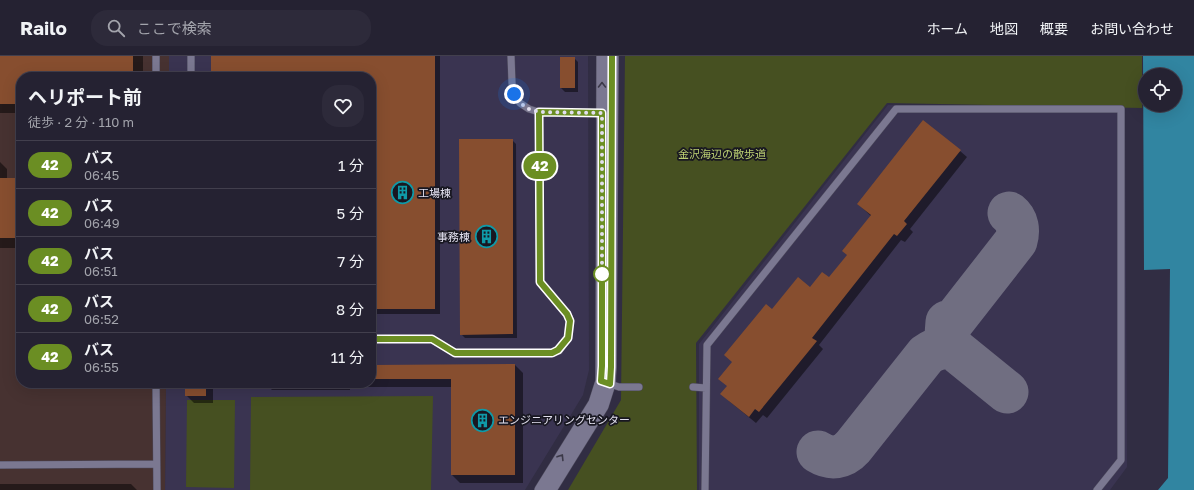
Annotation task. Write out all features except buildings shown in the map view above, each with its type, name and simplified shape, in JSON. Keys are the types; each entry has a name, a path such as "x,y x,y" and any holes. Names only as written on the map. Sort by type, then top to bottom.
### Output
{"street":[{"path":"602,56 607,113"},
{"path":"552,490 602,406 605,383 602,366 607,113 612,56"},
{"path":"540,490 605,383"}],"lane":[{"path":"156,56 156,72"},
{"path":"191,56 191,72"},
{"path":"511,56 514,94 520,103 529,109 539,112 607,113"},
{"path":"705,490 707,346 896,109 1120,109 1121,460 1097,490"},
{"path":"376,339 432,339 455,353 552,353 563,345 568,338 570,321 567,314 540,282 539,112"},
{"path":"605,383 619,387 639,387"},
{"path":"156,388 156,490"},
{"path":"693,388 706,388"},
{"path":"0,465 156,464"}],"shaded area":[{"path":"0,56 169,56 169,72 16,72 16,388 166,388 165,490 0,490"},
{"path":"169,56 588,56 589,370 583,395 525,490 165,490 166,388 376,388 376,72 169,72"},
{"path":"888,105 1125,108 1127,467 1110,490 699,490 699,344"}],"green space":[{"name":"金沢海辺の散歩道","path":"625,56 1142,56 1142,68 1138,68 1138,108 887,103 696,343 697,490 568,490 621,400"},
{"path":"433,396 431,490 250,490 251,397"},
{"path":"187,400 235,400 234,488 186,487"}],"water":[{"path":"1143,56 1194,56 1194,490 1158,490 1168,478 1170,269 1144,270 1143,112 1182,112 1182,68 1143,68"}],"taxiway":[{"path":"953,349 949,336 949,330 952,323 1016,241 1017,226 1016,222 1009,213"},
{"path":"947,322 946,335 949,345 1007,392"},
{"path":"818,452 823,455 837,457 849,451 926,355 939,349 953,349"}],"bus line":[{"name":"42","path":"376,339 432,339 455,353 552,353 558,350 568,338 570,321 567,314 540,282 539,112 602,113 601,381 610,384 612,56"}],"place":[{"name":"工場棟","path":"403,193"},
{"name":"事務棟","path":"486,237"},
{"name":"エンジニアリングセンター","path":"483,420"}],"route":[{"path":"514,94 520,103 529,109 539,112 602,113 602,274"}]}
